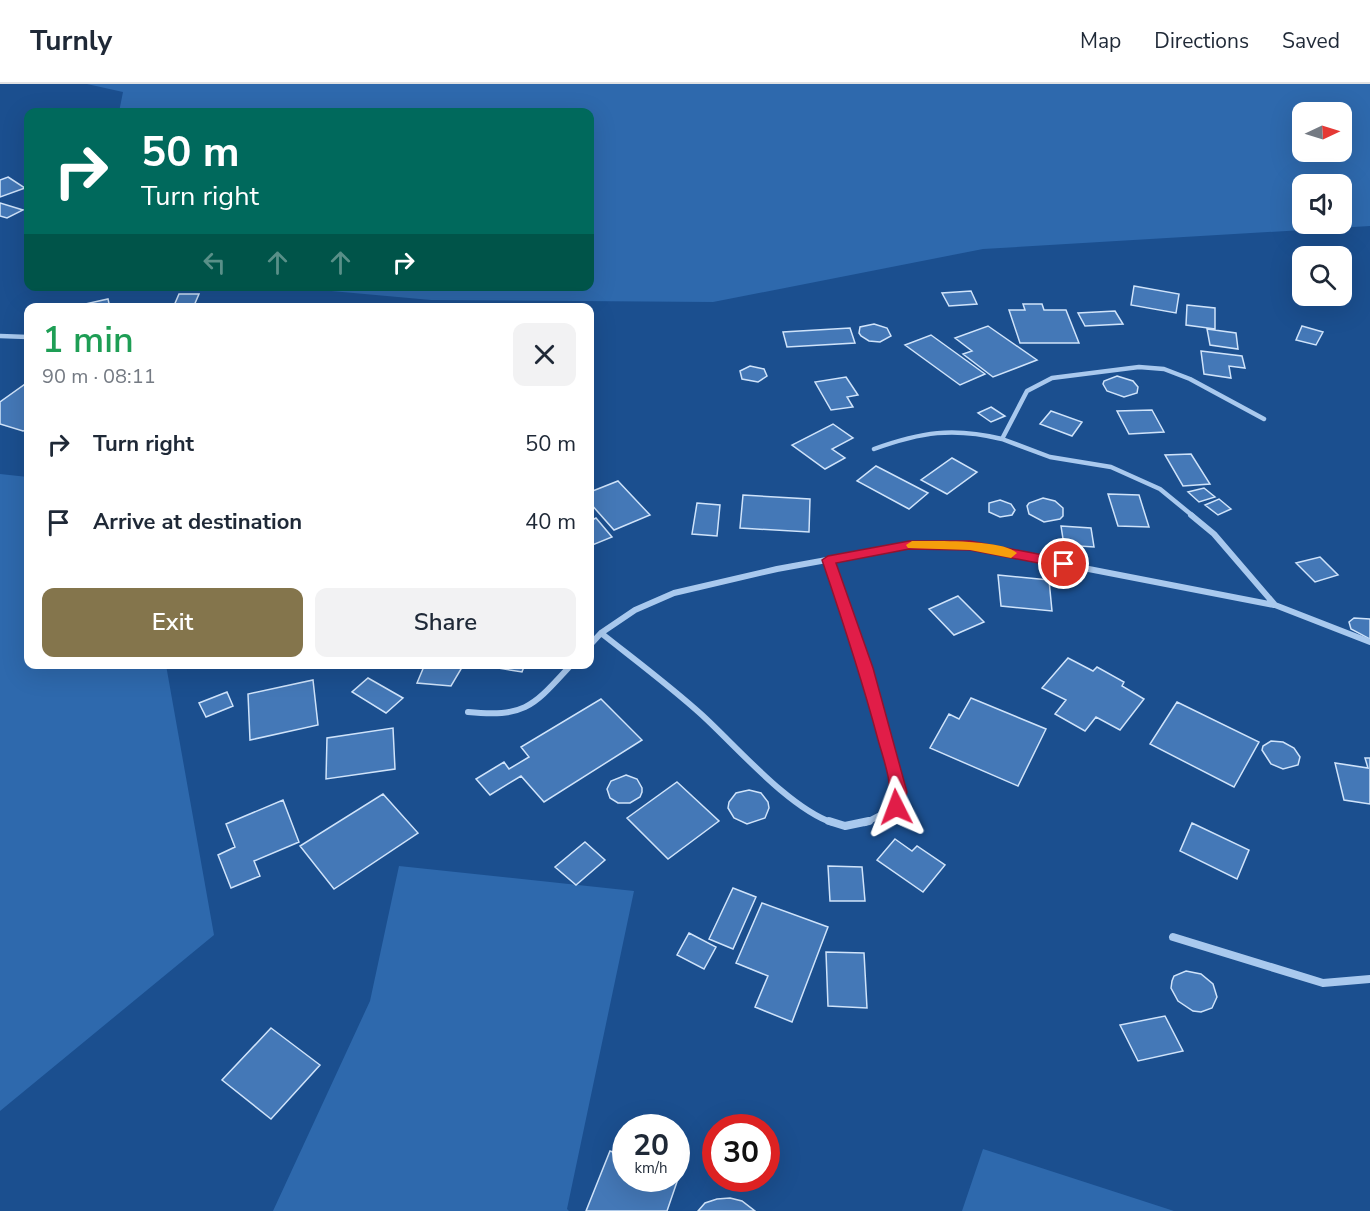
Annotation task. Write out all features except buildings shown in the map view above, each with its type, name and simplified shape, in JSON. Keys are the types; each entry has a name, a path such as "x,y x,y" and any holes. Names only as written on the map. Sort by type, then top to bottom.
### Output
{"street":[{"path":"0,336 24,337"},
{"path":"1002,440 1027,391 1052,378 1139,367 1164,369 1190,379 1264,419"},
{"path":"874,449 919,433 949,430 973,431 1050,457 1111,467 1160,489 1214,534 1275,605"},
{"path":"594,641 601,633 635,610 674,593 777,569 909,545 970,546 1275,605 1370,642"},
{"path":"601,633 699,712 802,805 825,821 845,826 882,816 896,807 899,792 866,668 828,560"},
{"path":"468,712 511,715 532,707 567,669"},
{"path":"1173,937 1323,983 1370,979"}],"shaded area":[{"path":"87,84 1370,84 1370,226 1352,227 1352,174 1292,174 1292,231 983,249 713,302 431,300 331,291 594,291 594,108 120,108 123,92"},
{"path":"0,474 24,477 24,669 167,669 214,935 0,1111"},
{"path":"399,866 634,891 567,1209 569,1211 273,1211 370,1001"},
{"path":"983,1149 1174,1211 962,1211"}],"slow traffic":[{"path":"912,545 970,546 1011,553"}],"route":[{"path":"896,807 899,792 866,668 828,560 909,545 970,546 1064,564"}]}
